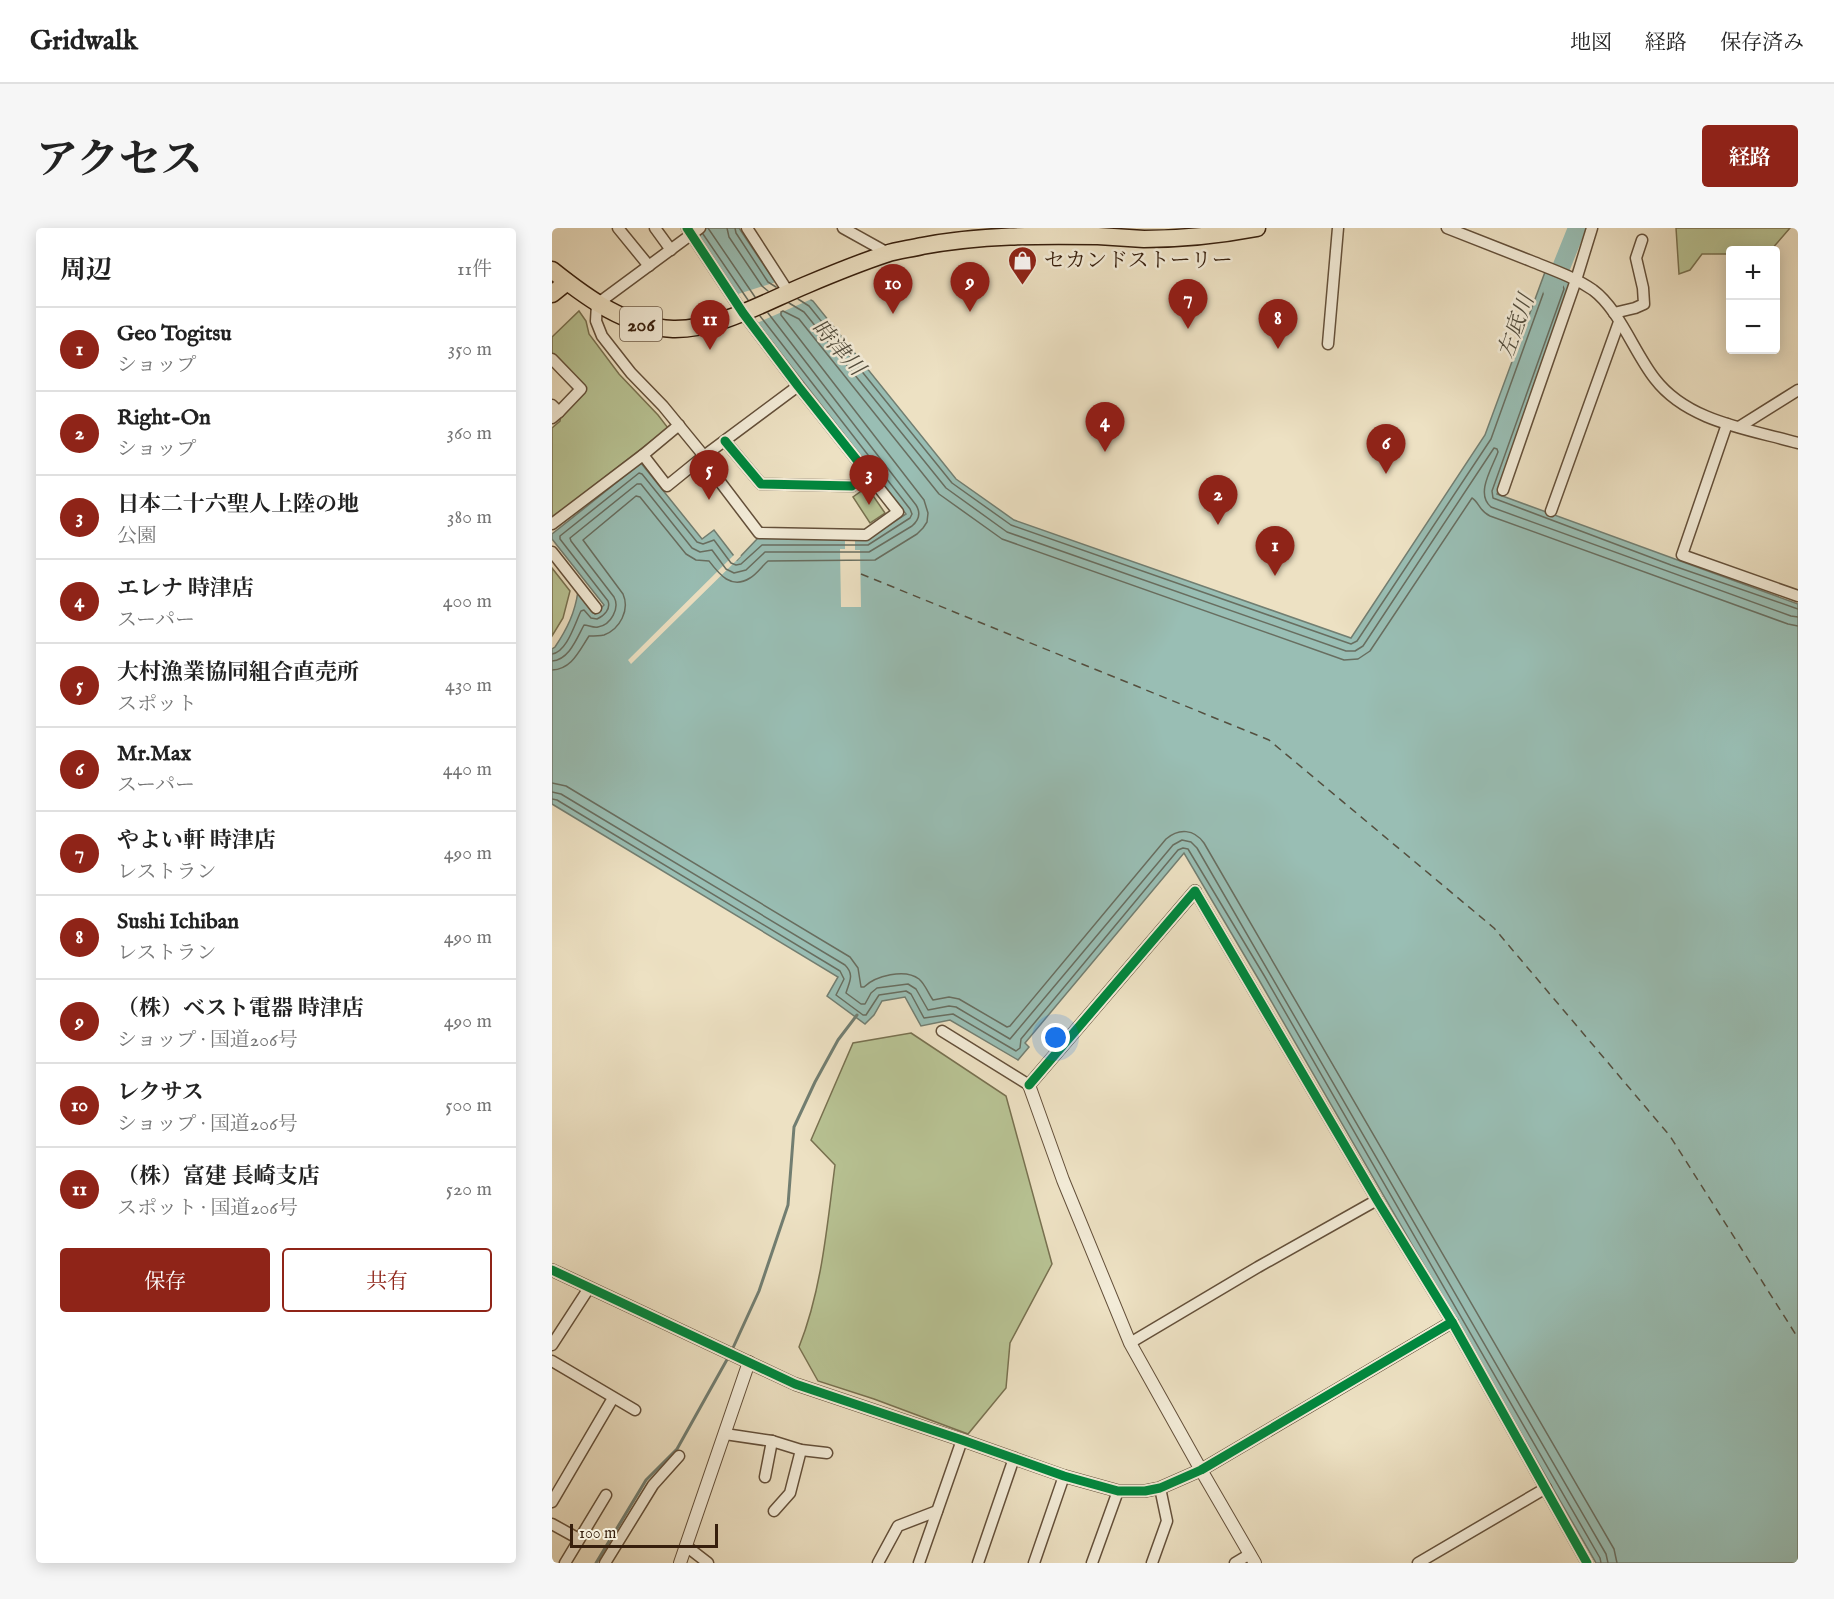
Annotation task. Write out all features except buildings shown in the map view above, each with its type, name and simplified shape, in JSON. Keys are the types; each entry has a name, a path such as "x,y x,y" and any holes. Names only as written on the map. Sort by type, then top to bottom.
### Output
{"highway":[{"name":"206","path":"552,270 597,304 642,324 675,329 700,326 743,313 789,292 888,253 942,242 1028,232 1208,235 1257,228"},
{"path":"552,294 567,282"}],"street":[{"path":"618,228 649,266"},
{"path":"655,228 671,250"},
{"path":"747,228 789,292"},
{"path":"843,228 888,253"},
{"path":"1328,344 1338,228"},
{"path":"1447,228 1574,278 1595,291 1617,318 1655,380 1672,396 1695,412 1727,424 1798,442"},
{"path":"1503,490 1592,228"},
{"path":"693,230 743,313 898,512 866,535 759,532 679,425 632,374 602,336 596,321 597,304 671,250 693,230"},
{"path":"1551,512 1617,318 1644,303 1636,258 1642,240"},
{"path":"552,359 581,389 554,412"},
{"path":"643,454 667,486 798,386"},
{"path":"1739,427 1798,390"},
{"path":"1727,424 1682,555 1798,596"},
{"path":"552,524 679,425"},
{"path":"725,441 761,484 852,486 868,474"},
{"path":"552,552 596,608"},
{"path":"1029,1085 1195,891 1377,1200 1452,1322 1587,1563"},
{"path":"942,1031 1029,1085 1063,1180 1130,1343 1252,1559 1235,1563"},
{"path":"1130,1343 1377,1200"},
{"path":"552,1270 795,1384 1064,1476 1118,1491 1145,1491 1160,1488 1201,1470 1452,1322"},
{"path":"552,1345 589,1288"},
{"path":"680,1563 749,1362"},
{"path":"553,1363 635,1410"},
{"path":"552,1502 613,1398"},
{"path":"725,1434 772,1441 801,1450 827,1453"},
{"path":"919,1563 962,1440"},
{"path":"765,1477 772,1441"},
{"path":"774,1511 790,1493 801,1450"},
{"path":"605,1563 653,1485 679,1456"},
{"path":"978,1563 1014,1458"},
{"path":"1034,1563 1064,1476"},
{"path":"1152,1563 1167,1521 1160,1488"},
{"path":"1418,1563 1546,1488"},
{"path":"1092,1563 1118,1491"},
{"path":"565,1563 606,1495"},
{"path":"878,1563 898,1526 937,1511"},
{"path":"552,1524 579,1539"},
{"path":"686,1546 708,1563"}],"green space":[{"path":"1676,228 1790,228 1774,246 1726,246 1726,254 1702,254 1690,270 1679,274"},
{"path":"579,311 586,321 589,334 619,374 668,428 552,518 552,428 560,421 561,413 581,395 552,363 552,337"},
{"path":"867,487 885,513 870,523 853,497"},
{"path":"552,568 570,591 563,618 552,636"},
{"path":"911,1033 1006,1096 1052,1264 1010,1343 1006,1388 968,1434 818,1381 799,1347 818,1280 835,1165 811,1140 853,1043"}],"water":[{"name":"時津川","path":"691,228 739,228 773,279 813,301 956,479 1014,520 1351,638 1485,435 1545,272 1573,283 1497,494 1798,604 1798,1563 1596,1563 1184,853 1025,1043 1029,1047 1018,1060 950,1020 921,1026 905,997 882,1001 874,1015 865,1024 827,996 838,977 552,804 552,649 570,620 578,591 595,614 604,605 552,539 552,534 641,463 702,539 714,530 737,560 758,538 868,539 906,514 734,293"}],"pier":[{"path":"782,280 814,298 757,323 735,295"},
{"path":"845,536 855,536 855,550 860,550 861,607 841,607 840,549 845,549"},
{"path":"735,554 741,556 631,664 628,660"}],"waterway":[{"name":"左底川","path":"1552,290 1577,228"},
{"path":"732,1350 759,1291 788,1205 794,1127 838,1040 857,1015"},
{"path":"596,1563 646,1480 677,1449 729,1356"}],"ferry route":[{"path":"861,574 1269,740 1494,928 1670,1136 1798,1338"}],"cycle path":[{"path":"687,228 743,313 868,474 852,486 761,484 725,441"},
{"path":"1029,1085 1195,891 1377,1200 1452,1322 1587,1563"},
{"path":"552,1270 795,1384 1064,1476 1118,1491 1145,1491 1160,1488 1201,1470 1452,1322"}],"place":[{"name":"セカンドストーリー","path":"1023,286"},
{"name":"（株）ベスト電器 時津店","path":"970,312"},
{"name":"レクサス","path":"893,314"},
{"name":"やよい軒 時津店","path":"1188,329"},
{"name":"Sushi Ichiban","path":"1278,349"},
{"name":"（株）富建 長崎支店","path":"710,350"},
{"name":"エレナ 時津店","path":"1105,452"},
{"name":"Mr.Max","path":"1386,474"},
{"name":"大村漁業協同組合直売所","path":"709,500"},
{"name":"日本二十六聖人上陸の地","path":"869,505"},
{"name":"Right-On","path":"1218,525"},
{"name":"Geo Togitsu","path":"1275,576"}]}
